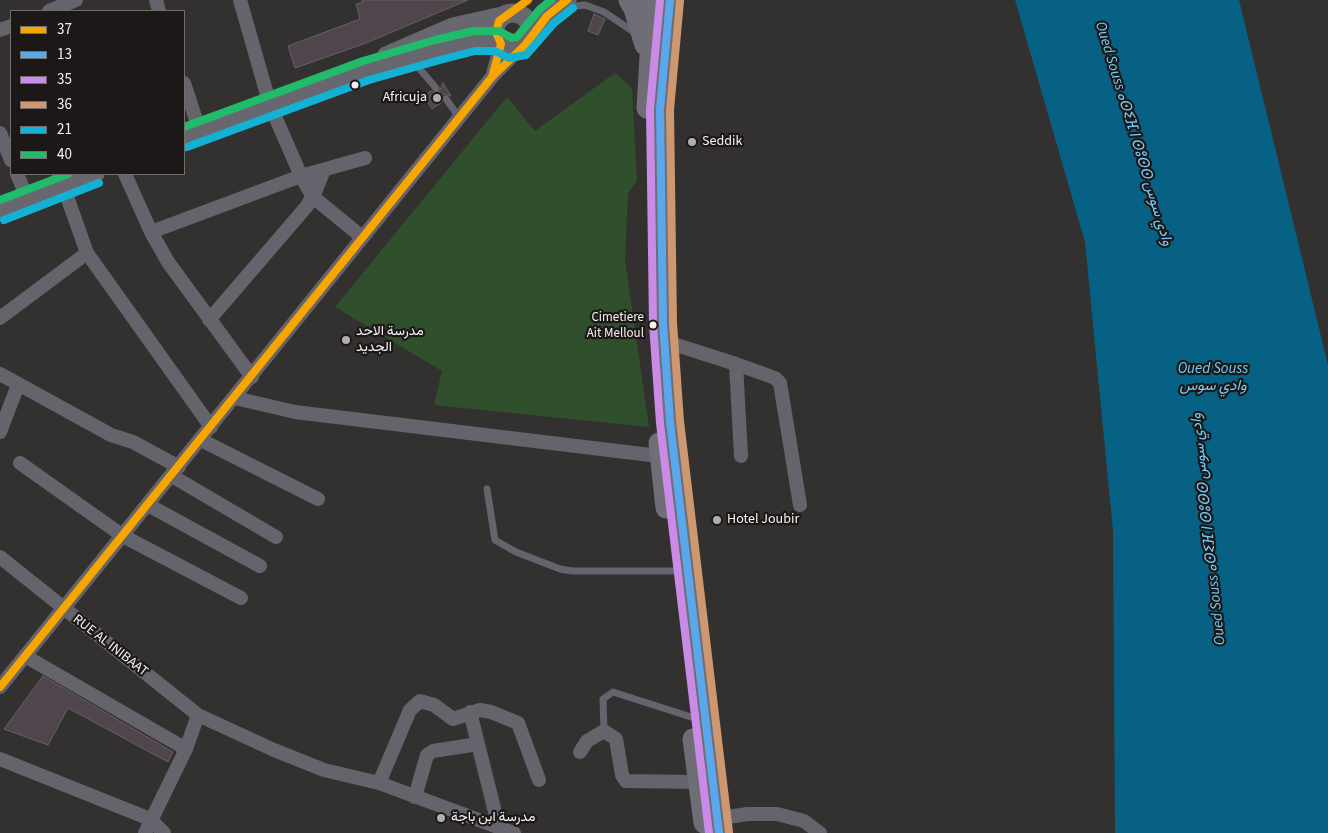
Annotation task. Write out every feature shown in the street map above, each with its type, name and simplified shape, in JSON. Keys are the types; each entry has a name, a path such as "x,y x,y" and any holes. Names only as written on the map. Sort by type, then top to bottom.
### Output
{"main road":[{"path":"500,43 496,26 507,14 528,0"},
{"path":"629,0 634,9 649,60"},
{"path":"651,0 645,153 646,228 656,424 668,458 711,826"},
{"path":"670,0 660,109 659,158 668,458 674,571 698,782 711,826"},
{"path":"192,135 366,70 408,60 459,44 500,43 510,48 526,41 562,5"},
{"path":"366,70 381,59 452,27 507,14 518,13 527,19 526,41"},
{"path":"0,211 28,200 61,180 89,175"}],"street":[{"path":"240,0 270,105 301,176 312,197 362,237"},
{"path":"53,10 76,4"},
{"path":"0,687 252,377 362,237 492,77 526,41"},
{"path":"492,77 500,43"},
{"path":"185,90 192,135"},
{"path":"0,133 10,158"},
{"path":"151,232 301,176 365,158"},
{"path":"209,320 312,197 324,170"},
{"path":"17,175 28,200"},
{"path":"125,175 151,232 168,262 252,377"},
{"path":"61,180 87,253 211,427"},
{"path":"0,318 87,253"},
{"path":"664,341 775,378 780,383 800,505"},
{"path":"736,364 741,456"},
{"path":"0,374 111,434 133,442 276,537"},
{"path":"0,432 18,385"},
{"path":"235,398 295,412 668,458"},
{"path":"201,440 318,499"},
{"path":"20,463 123,536 241,598"},
{"path":"148,505 260,566"},
{"name":"RUE AL INIBAAT","path":"0,556 63,609 198,715 274,750 324,770 379,783 514,833"},
{"path":"25,656 186,750"},
{"path":"379,783 410,710 420,701 427,702 453,719 474,710 491,712 518,723 538,780"},
{"path":"470,712 499,828"},
{"path":"145,833 150,819 186,750 198,715"},
{"path":"580,752 588,741 604,731 616,739 622,775 626,781 698,782"},
{"path":"414,797 427,755 433,751 478,744"},
{"path":"0,759 150,819 164,833"},
{"path":"711,826 747,814 777,814 804,821 820,833"}],"lane":[{"path":"562,5 585,5 604,12 642,37"},
{"path":"408,60 418,66 436,88"},
{"path":"446,99 460,117"},
{"path":"487,489 495,540 516,552 572,571 674,571"},
{"path":"604,731 603,699 613,692 691,716"}],"green space":[{"path":"615,73 632,88 637,181 628,193 625,260 649,427 434,405 442,371 335,307 507,97 535,131"}],"water":[{"name":"Oued Souss وادي سوس","path":"1015,0 1239,0 1328,365 1328,833 1115,833 1113,531 1085,242"}],"building":[{"path":"362,0 468,0 366,43 295,68 288,46 360,19 356,4 363,2"},
{"path":"594,14 605,19 598,35 588,31"},
{"name":"Africuja","path":"443,83 451,96 443,94 442,102 432,109 424,96 431,91 439,92"},
{"path":"43,676 173,752 168,762 68,708 48,745 4,729"}],"transit line":[{"name":"37","path":"486,84 492,77 501,44 496,32 499,21 528,0"},
{"name":"40","path":"185,127 363,61 435,40 474,31 499,31 512,38 517,37 540,9 551,0"},
{"name":"37","path":"0,687 492,77 526,44 547,16 567,0"},
{"name":"35","path":"660,0 650,109 653,324 660,423 709,833"},
{"name":"13","path":"670,0 660,109 663,323 670,422 719,833"},
{"name":"36","path":"680,1 670,110 673,323 680,421 729,832"},
{"name":"21","path":"187,147 369,80 440,60 475,51 495,51 509,58 526,55 554,23 573,8"},
{"name":"40","path":"0,200 65,175"},
{"name":"21","path":"4,220 99,183"}],"place":[{"name":"Africuja","path":"437,98"},
{"name":"Seddik","path":"692,142"},
{"name":"Cimetiere Ait Melloul","path":"653,325"},
{"name":"مدرسة الاحد الجديد","path":"346,340"},
{"name":"Hotel Joubir","path":"717,520"},
{"name":"مدرسة ابن باجة","path":"441,818"}],"water label":[{"name":"Oued Souss ⴰⵙⵉⴼ ⵏ ⵙⵓⵙⵙ وادي سوس","path":"1133,134"},
{"name":"Oued Souss ⴰⵙⵉⴼ ⵏ ⵙⵓⵙⵙ وادي سوس","path":"1209,529"}]}
